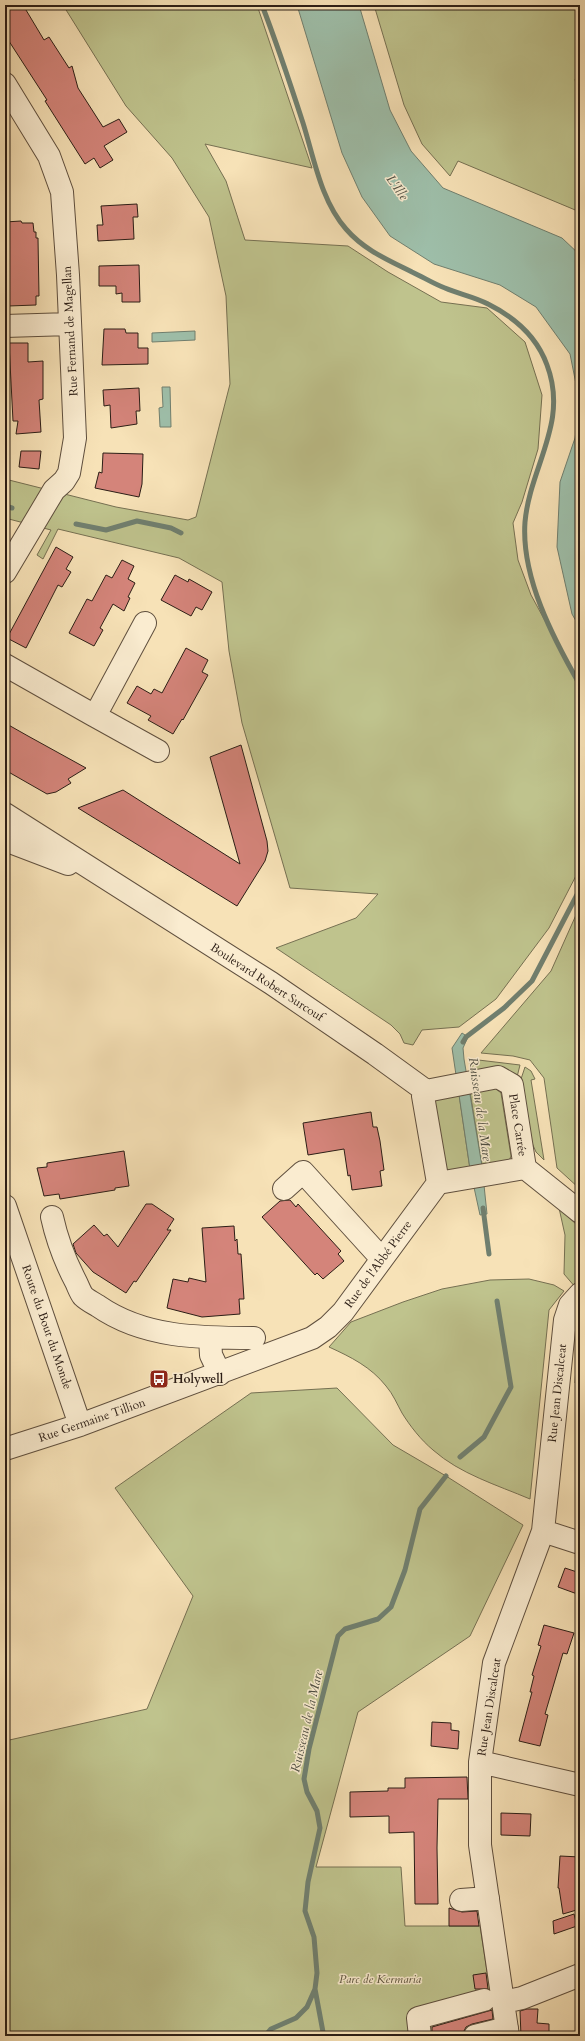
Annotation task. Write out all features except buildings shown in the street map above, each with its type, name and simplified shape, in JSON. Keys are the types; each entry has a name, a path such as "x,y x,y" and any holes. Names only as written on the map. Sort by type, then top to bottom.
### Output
{"street":[{"name":"Rue Fernand de Magellan","path":"5,84 49,156 62,192 75,438 69,473 64,481 54,490 25,535 5,572"},
{"path":"5,326 70,324"},
{"path":"95,716 146,623"},
{"path":"5,665 158,751"},
{"name":"Boulevard Robert Surcouf","path":"5,814 271,983 375,1054 434,1089"},
{"name":"Boulevard Robert Surcouf","path":"5,840 105,878"},
{"name":"Place Carrée","path":"434,1089 498,1077 512,1085 525,1168 447,1181"},
{"path":"434,1089 423,1096 447,1181"},
{"path":"525,1168 580,1212"},
{"path":"284,1189 303,1172 382,1259"},
{"name":"Rue de l'Abbé Pierre","path":"312,1338 328,1327 343,1312 382,1259 447,1181"},
{"name":"Route du Bout du Monde","path":"5,1206 80,1425"},
{"path":"52,1217 56,1238 67,1267 82,1295 108,1313 140,1328 174,1336 254,1338"},
{"name":"Rue Jean Discalceat","path":"507,2032 494,2001 488,1898 480,1845 480,1762 494,1663 543,1531 565,1320 570,1305 580,1294"},
{"path":"210,1338 211,1355 220,1374"},
{"name":"Rue Germaine Tillion","path":"5,1450 80,1425 220,1374 312,1338"},
{"path":"543,1531 580,1543"},
{"path":"480,1762 580,1785"},
{"path":"461,1900 488,1898"},
{"path":"420,2036 418,2018 494,2001 522,1998 580,1975"},
{"path":"476,2036 507,2032"}],"green space":[{"path":"63,5 257,5 312,168 205,144 226,181 245,240 348,246 388,272 441,302 487,308 525,342 542,395 538,449 522,502 513,523 518,560 531,595 580,685 580,868 549,928 496,999 459,1027 422,1030 413,1045 404,1043 400,1034 391,1025 276,948 356,918 378,894 290,888 242,723 229,651 222,582 179,558 58,529 43,559 37,555 51,530 5,518 5,479 116,507 188,520 196,517 230,384 226,296 209,217 172,158 126,106"},
{"path":"374,5 580,5 580,77 575,79 580,107 580,212 458,161 450,176 422,144 404,105"},
{"path":"580,906 580,1189 557,1168 544,1078 530,1060 513,1056 481,1053 551,971"},
{"path":"470,1059 520,1065 517,1077 471,1072"},
{"path":"525,1067 531,1071 535,1079 531,1080 544,1160 536,1152 532,1143 521,1079"},
{"path":"495,1088 501,1093 511,1156 509,1161 482,1166 470,1092"},
{"path":"459,1094 470,1169 452,1172 444,1170 434,1100"},
{"path":"559,1208 580,1228 580,1283 576,1288 564,1274 565,1235"},
{"path":"529,1279 554,1285 564,1291 549,1310 530,1499 479,1478 455,1466 444,1458 416,1433 402,1413 391,1392 374,1373 360,1363 329,1347 351,1322 403,1302 442,1289 490,1280"},
{"path":"580,1317 580,1382 575,1383 579,1320"},
{"name":"Parc de Kermaria","path":"337,1388 393,1445 446,1476 523,1525 470,1636 358,1712 316,1867 401,1867 405,1926 480,1926 497,2036 5,2036 5,1741 147,1709 193,1596 115,1488 251,1393"}],"water":[{"name":"L'Ille","path":"297,5 359,5 390,110 411,151 443,188 562,238 580,255 580,404 570,354 536,307 500,285 434,264 390,236 362,197 342,153"},
{"path":"195,331 195,340 152,342 152,333"},
{"path":"162,387 170,387 171,427 160,427 159,408 163,407"},
{"path":"580,405 580,628 572,614 557,547 560,482 575,438"},
{"name":"Ruisseau de la Mare","path":"462,1033 468,1037 463,1048 464,1059 482,1166 487,1214 480,1215 470,1169 452,1048"}],"waterway":[{"path":"262,5 303,123 319,179 330,206 337,218 346,229 368,249 385,259 450,290 472,297 498,309 524,329 543,355 553,386 554,406 546,444 528,502 525,522 525,543 528,564 541,606 559,647 580,685"},
{"path":"5,506 12,508"},
{"path":"76,524 106,530 137,521 171,528 181,533"},
{"name":"Ruisseau de la Mare","path":"463,1042 466,1037 504,1008 532,981 580,889"},
{"name":"Ruisseau de la Mare","path":"483,1208 489,1254"},
{"name":"Ruisseau de la Mare","path":"460,1457 484,1437 511,1387 497,1301"},
{"name":"Ruisseau de la Mare","path":"265,2036 271,2029 296,2018 307,2007 315,1989 317,1973 314,1937 305,1911 308,1882 320,1828 317,1811 307,1792 304,1779 309,1749 338,1636 345,1629 378,1619 391,1607 405,1570 420,1509 446,1476"},
{"path":"315,1989 323,2032 321,2036"}],"place":[{"name":"Holywell","path":"159,1379"}]}
